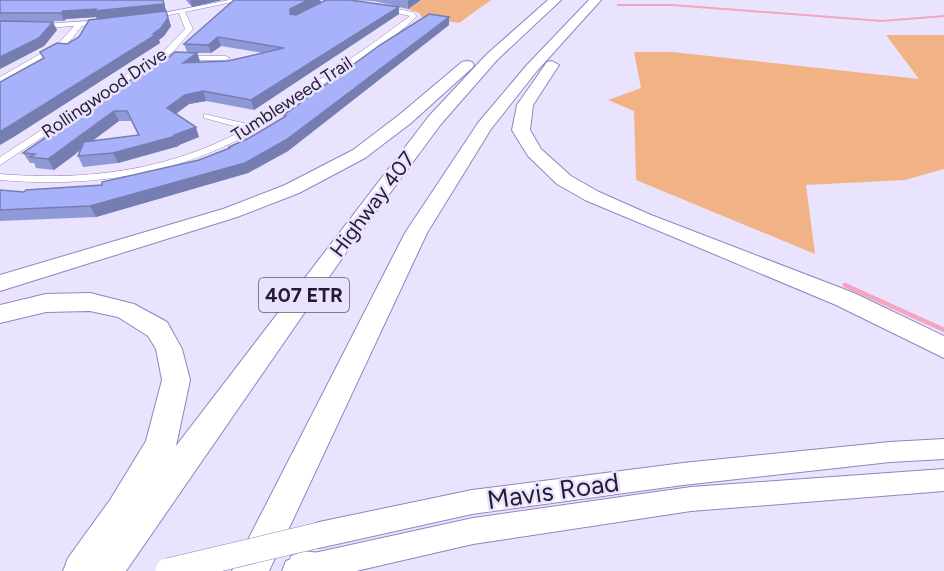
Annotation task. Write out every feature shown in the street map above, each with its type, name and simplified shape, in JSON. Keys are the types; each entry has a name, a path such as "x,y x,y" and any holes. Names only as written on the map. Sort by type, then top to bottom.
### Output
{"highway":[{"name":"Highway 407","path":"104,571 338,249 435,120 519,32 555,0"},
{"path":"587,8 578,27 525,105 521,130 534,152 564,180 592,196 845,299 944,348"},
{"name":"407 ETR","path":"250,571 417,233 484,127 531,69 587,8"},
{"path":"0,283 230,213 292,189 359,154 405,119 478,55 519,32"},
{"path":"0,314 46,303 90,302 125,310 159,329 169,349 176,380 161,445 122,512 81,571"}],"main road":[{"name":"Mavis Road","path":"168,571 472,502 683,474 890,452 944,449"},
{"name":"Mavis Road","path":"306,570 473,531 691,499 944,480"}],"street":[{"path":"138,19 239,0"},
{"name":"Tumbleweed Trail","path":"0,177 63,182 122,176 201,153 254,128 414,16 411,13 376,7"},
{"name":"Rollingwood Drive","path":"0,162 183,38 189,29 182,12"},
{"path":"0,25 79,25 118,21"},
{"path":"0,80 62,45 79,25"},
{"path":"159,56 226,58"},
{"path":"207,116 254,128"}],"shaded area":[{"path":"422,0 491,0 459,23 422,17 419,13 408,9"},
{"path":"886,35 944,35 944,169 905,180 806,185 815,254 636,180 634,111 608,100 641,88 634,52 672,52 919,79"}],"building":[{"path":"0,0 163,0 164,4 94,11 96,9 63,11 61,13 0,13"},
{"path":"234,0 308,0 290,9 290,14 296,15 326,0 350,0 399,7 251,100 203,91 185,95 167,108 196,127 174,135 176,136 113,153 78,156 84,142 139,135 127,111 114,111 48,159 30,157 35,154 23,153 175,52 197,53 183,63 228,61 284,48 218,37 208,45 184,44"},
{"path":"166,11 168,18 153,34 157,34 0,132 0,82 44,58 40,52 57,43 67,44 79,37 89,20"},
{"path":"429,14 449,17 286,140 245,163 90,206 0,210 0,190 24,192 26,190 102,185 102,182 199,160 230,148 286,116 284,115 380,45"},
{"path":"0,21 53,22 39,38 0,57"}],"waterway":[{"path":"618,5 672,5 882,21 944,16"},
{"path":"845,285 944,330"}]}
